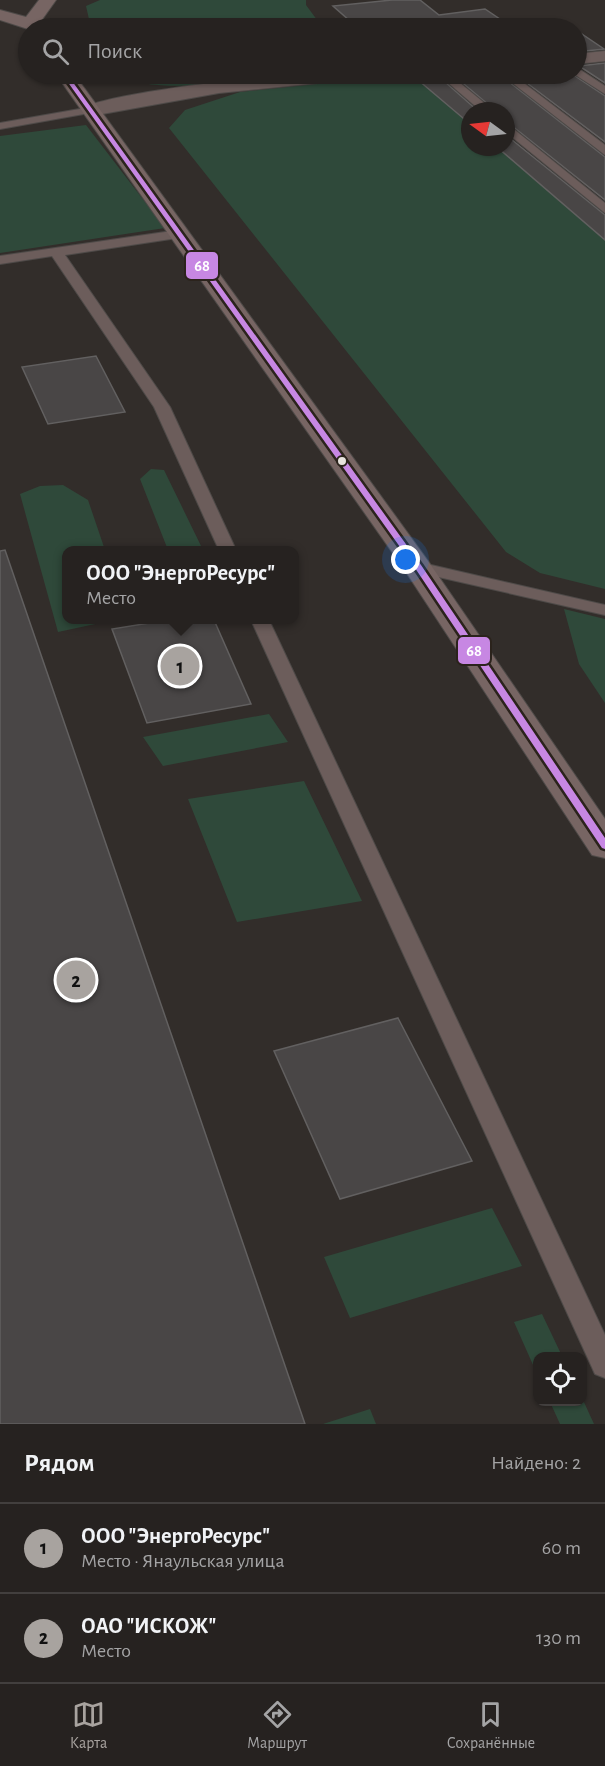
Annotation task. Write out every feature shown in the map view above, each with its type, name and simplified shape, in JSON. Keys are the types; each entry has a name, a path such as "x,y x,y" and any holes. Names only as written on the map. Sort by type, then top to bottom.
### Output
{"main road":[{"path":"37,18 48,0"},
{"path":"0,15 18,21"},
{"path":"72,84 418,567 605,846"}],"street":[{"path":"587,58 605,56"},
{"path":"91,110 171,93 233,84"}],"lane":[{"path":"587,78 605,91"},
{"path":"455,84 477,102"},
{"path":"519,84 605,151"},
{"path":"0,126 91,110"},
{"path":"515,134 605,209"},
{"path":"0,260 179,234"},
{"path":"56,252 162,407 226,546"},
{"path":"418,567 605,610"},
{"path":"262,624 605,1365"}],"green space":[{"path":"100,0 306,0 306,5 316,18 89,18 86,6"},
{"path":"151,84 217,84 186,86"},
{"path":"316,84 424,84 461,116 461,156 507,156 605,240 605,589 540,573 506,552 169,128 185,110 240,92"},
{"path":"86,125 165,228 0,253 0,136"},
{"path":"151,469 164,470 201,546 166,546 140,479"},
{"path":"63,485 88,500 104,546 62,546 62,624 95,624 58,632 20,494 40,486"},
{"path":"564,609 605,619 605,703 579,664"},
{"path":"269,714 288,742 163,766 143,737"},
{"path":"304,781 362,901 237,922 188,799"},
{"path":"492,1208 522,1266 350,1318 324,1257"},
{"path":"542,1314 560,1352 533,1352 533,1365 514,1322"},
{"path":"552,1406 586,1406 594,1424 560,1424"},
{"path":"370,1409 376,1424 323,1424"}],"building":[{"path":"392,0 420,0 439,15 485,9 498,18 347,18 333,6"},
{"path":"587,37 604,49 587,51"},
{"path":"605,63 605,83 587,71 587,65"},
{"path":"423,84 447,84 468,102 461,102 461,116"},
{"path":"464,84 512,84 605,157 605,200 515,128 515,102 485,102"},
{"path":"528,84 587,84 605,96 605,142"},
{"path":"515,142 605,215 605,240 507,156 515,156"},
{"path":"96,356 125,412 48,424 22,367"},
{"path":"5,550 305,1424 0,1424 0,551"},
{"path":"143,624 216,624 251,704 147,723 112,629"},
{"path":"398,1018 472,1161 340,1199 274,1051"}],"transit line":[{"name":"68","path":"72,84 418,567 605,846"}],"place":[{"name":"ООО \"ЭнергоРесурс\"","path":"180,666"},
{"name":"ОАО \"ИСКОЖ\"","path":"76,980"}]}
